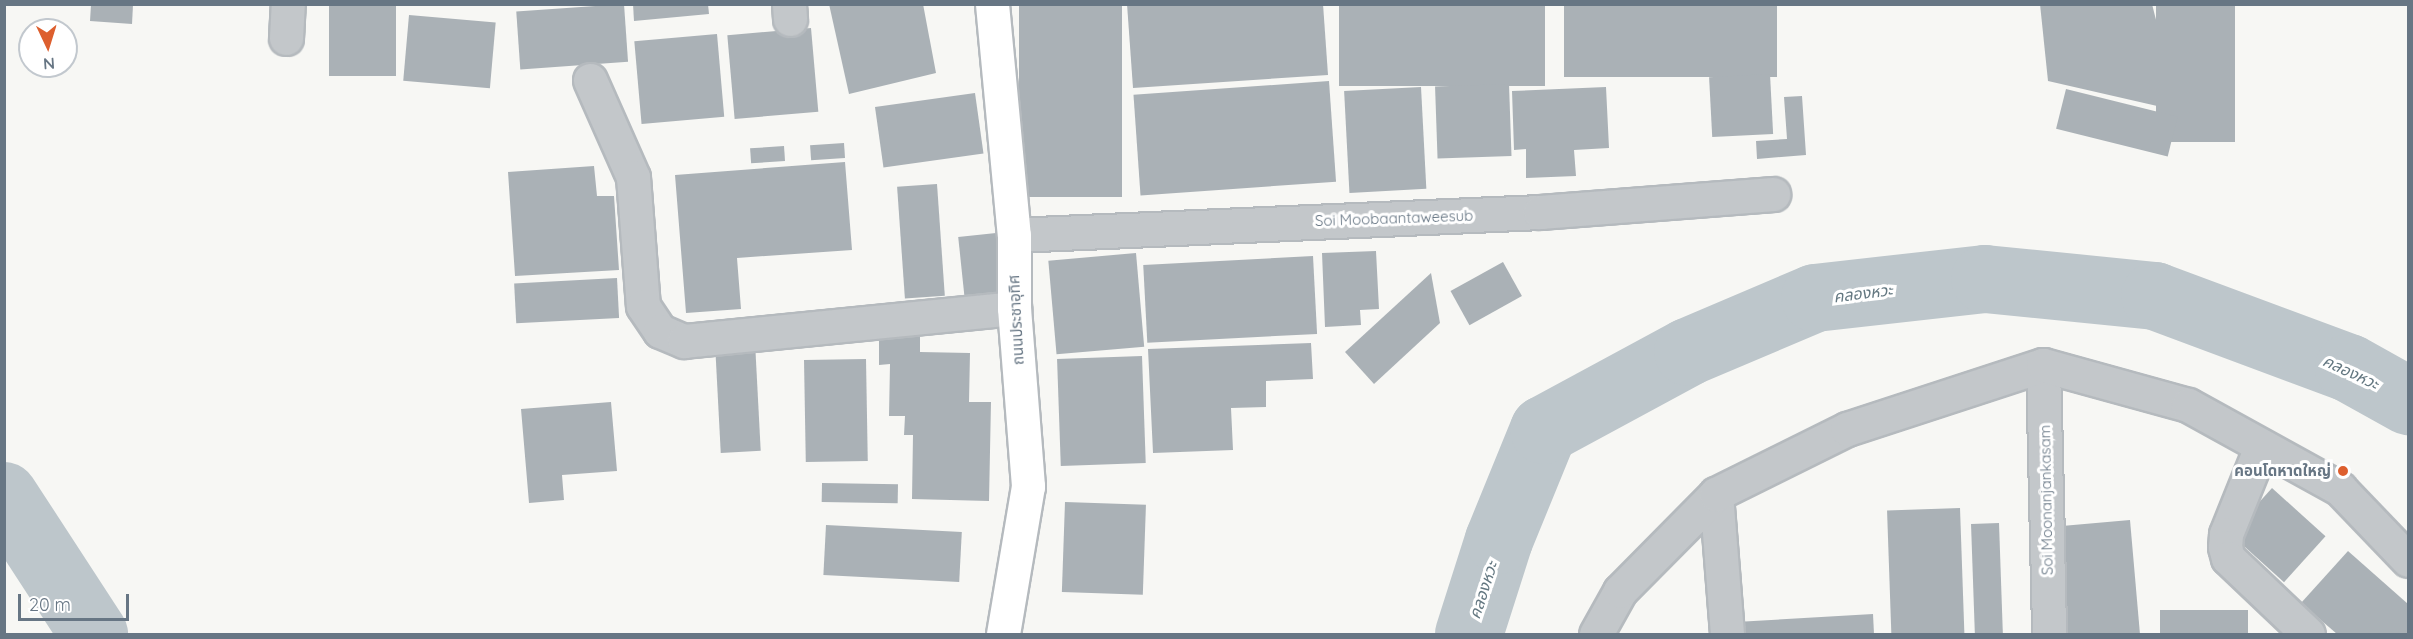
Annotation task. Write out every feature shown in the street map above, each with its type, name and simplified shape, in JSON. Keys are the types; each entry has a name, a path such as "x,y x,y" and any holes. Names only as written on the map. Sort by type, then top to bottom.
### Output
{"street":[{"path":"286,38 288,4"},
{"name":"ถนนประชาอุทิศ","path":"992,4 1014,235 1014,308 1028,486 1003,634"},
{"path":"590,80 633,177 642,306 660,331 684,341 1014,308"},
{"name":"Soi Moobaantaweesub","path":"1014,235 1540,212 1773,194"},
{"path":"1596,634 1620,591 1716,494 1847,429 2043,365 2188,405 2340,489 2409,560"},
{"name":"Soi Moonanjankasam","path":"2043,365 2049,634"},
{"path":"2261,447 2226,534 2225,547 2228,558 2308,634"},
{"path":"1716,494 1727,634"}],"building":[{"path":"329,4 396,4 396,76 329,76"},
{"path":"624,4 628,62 520,69 516,12"},
{"path":"633,4 708,4 709,14 634,21"},
{"path":"829,4 923,4 936,73 849,94"},
{"path":"1019,4 1122,4 1122,197 1019,197"},
{"path":"1127,4 1323,4 1328,75 1133,88"},
{"path":"1339,4 1545,4 1545,86 1339,86"},
{"path":"1564,4 1777,4 1777,77 1564,77"},
{"path":"2040,4 2152,4 2179,111 2048,81"},
{"path":"2156,4 2235,4 2235,142 2156,142"},
{"path":"91,5 133,5 132,24 90,21"},
{"path":"409,15 496,23 490,88 403,81"},
{"path":"811,28 818,112 735,119 727,35"},
{"path":"717,34 724,117 642,124 634,41"},
{"path":"1770,74 1773,134 1712,137 1709,77"},
{"path":"1329,81 1336,182 1141,195 1133,95"},
{"path":"1509,84 1512,156 1438,159 1435,87"},
{"path":"1421,87 1426,189 1349,193 1344,91"},
{"path":"1606,87 1609,148 1574,150 1576,176 1526,178 1526,149 1514,150 1512,91"},
{"path":"2066,89 2178,117 2168,157 2056,129"},
{"path":"975,93 983,153 883,167 875,107"},
{"path":"1802,96 1806,155 1757,159 1756,141 1787,139 1784,97"},
{"path":"844,143 845,158 811,160 810,145"},
{"path":"784,146 785,161 751,163 750,148"},
{"path":"845,162 852,250 737,258 741,309 686,313 675,175"},
{"path":"594,166 597,196 614,196 619,270 515,276 508,172"},
{"path":"937,184 945,296 905,299 897,187"},
{"path":"996,233 1002,294 965,298 958,237"},
{"path":"1376,251 1379,309 1360,310 1361,325 1325,327 1322,253"},
{"path":"1136,253 1144,347 1057,354 1048,261"},
{"path":"1313,256 1317,334 1147,343 1143,265"},
{"path":"1503,262 1522,296 1469,325 1451,291"},
{"path":"1431,273 1440,323 1374,384 1345,352"},
{"path":"617,278 619,318 516,323 514,283"},
{"path":"879,330 920,331 920,352 970,353 969,402 991,402 989,501 912,499 913,435 904,435 905,416 889,416 890,364 879,365"},
{"path":"755,342 761,451 721,453 715,344"},
{"path":"1311,343 1313,379 1266,381 1266,407 1231,408 1233,450 1153,453 1148,349"},
{"path":"1142,356 1146,463 1061,466 1057,359"},
{"path":"866,359 868,461 806,462 804,360"},
{"path":"611,402 617,471 562,475 564,500 529,503 521,409"},
{"path":"822,483 898,484 898,503 822,502"},
{"path":"2272,488 2326,536 2284,582 2231,534"},
{"path":"1065,502 1146,505 1143,595 1062,592"},
{"path":"1960,508 1964,634 1891,634 1887,511"},
{"path":"2130,520 2140,634 2063,634 2053,527"},
{"path":"1999,523 2003,634 1975,634 1971,524"},
{"path":"826,525 962,532 959,582 823,575"},
{"path":"2348,551 2408,604 2408,634 2337,634 2301,603"},
{"path":"2160,610 2248,610 2248,634 2160,634"},
{"path":"1873,614 1874,634 1737,634 1736,622"}],"waterway":[{"name":"คลองหวะ","path":"1469,634 1499,540 1544,430 1688,352 1815,298 1985,279 2155,296 2349,368 2408,401"},
{"name":"คลองหวะ","path":"4,496 94,634"}],"place":[{"name":"คอนโดหาดใหญ่","path":"2343,471"}]}
